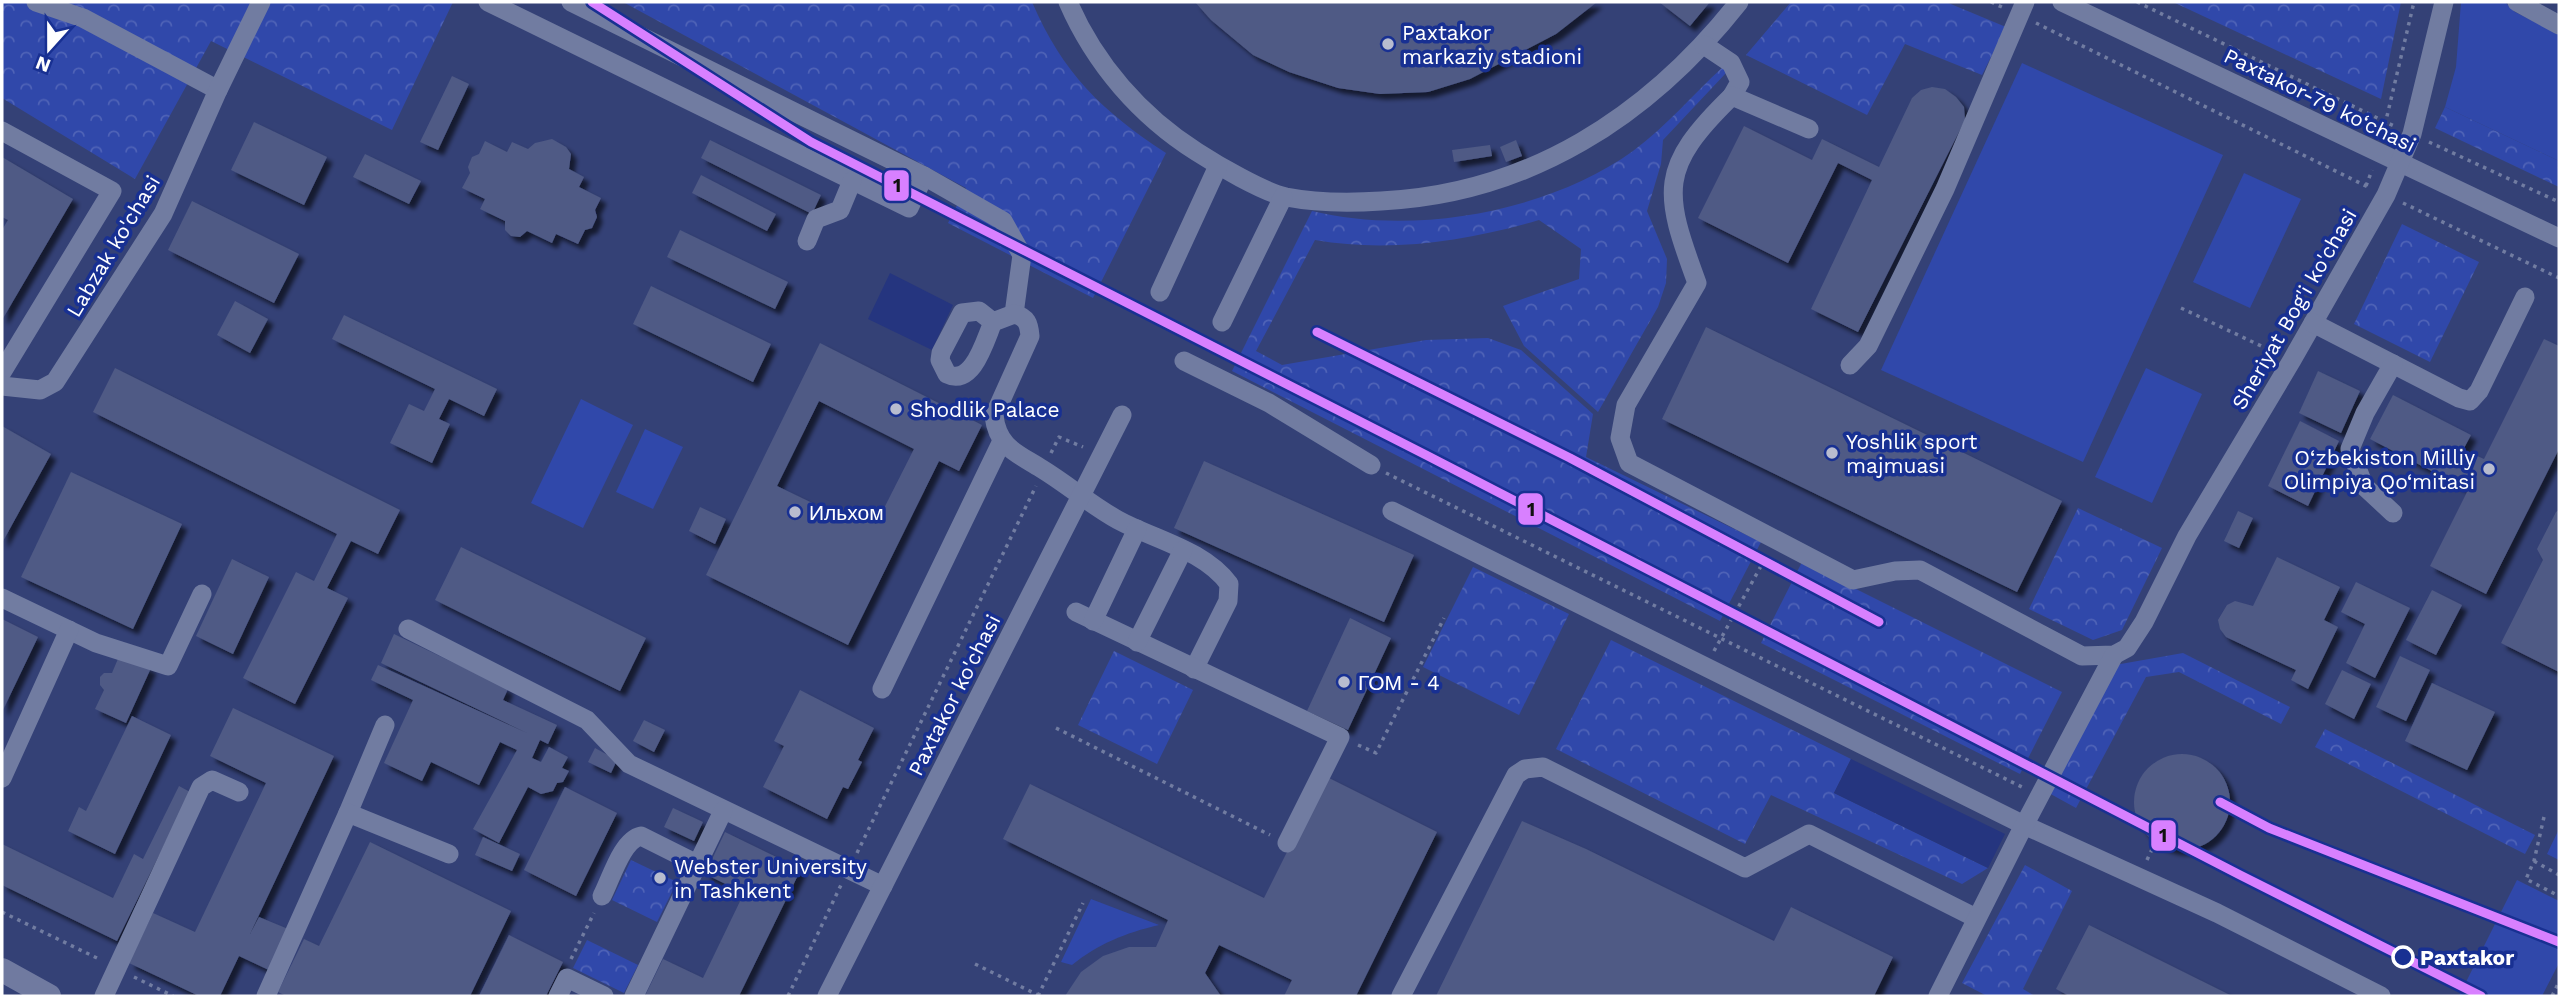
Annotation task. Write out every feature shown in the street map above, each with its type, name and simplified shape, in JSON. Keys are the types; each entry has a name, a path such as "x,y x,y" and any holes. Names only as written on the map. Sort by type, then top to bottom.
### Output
{"main road":[{"path":"2,970 49,996"},
{"path":"2,980 37,996"}],"street":[{"path":"36,2 83,18 218,90"},
{"name":"Labzak ko'chasi","path":"2,386 40,390 55,382 163,214 218,90 261,2"},
{"path":"488,2 909,208 925,176"},
{"path":"570,2 925,176 1003,221 1022,255 1014,314"},
{"path":"1068,2 1092,49 1117,83 1147,115 1182,143 1219,166 1283,197 1339,202 1398,201 1454,194 1508,177 1555,156 1615,120 1660,85 1704,45 1739,2"},
{"name":"Paxtakor-79 ko‘chasi","path":"2062,2 2559,238"},
{"name":"Sheriyat Bog'i ko'chasi","path":"2024,825 2114,655 2127,648 2144,622 2187,536 2386,195 2412,134 2444,2"},
{"path":"2517,2 2559,24"},
{"path":"1850,365 1868,346 1945,189 2022,9"},
{"path":"1704,45 1731,64 1740,82 1732,96 1704,123 1676,166 1672,199 1678,231 1697,283 1626,405 1620,438 1629,463 1853,580 1920,569 2082,656 2114,655"},
{"path":"1732,96 1809,129"},
{"name":"Labzak ko'chasi","path":"2,131 112,191 2,372"},
{"path":"1160,292 1219,166"},
{"path":"807,241 816,219 841,209 852,181"},
{"path":"1222,322 1283,197"},
{"path":"2313,323 2459,398 2470,401 2479,391 2525,297"},
{"path":"993,322 1014,314 1025,318 1030,336 994,416 1002,441 1080,497 1219,571 1229,584 1228,601 1194,668"},
{"path":"1184,361 1269,403 1371,466"},
{"path":"2393,364 2365,413 2350,449 2364,486 2393,513"},
{"name":"Paxtakor ko'chasi","path":"827,996 1122,415"},
{"path":"882,689 1002,441"},
{"path":"1392,511 2024,825 2217,913 2381,996"},
{"path":"1137,529 1085,617 1340,737 1287,843"},
{"path":"1137,642 1183,550"},
{"path":"2,598 96,643 168,666 202,594"},
{"path":"2,778 69,629"},
{"path":"408,629 587,720 629,764 883,886"},
{"path":"266,996 385,726"},
{"path":"1401,996 1516,775 1525,769 1543,767 1745,868 1809,834 1976,918"},
{"path":"104,996 201,787 212,780 239,792"},
{"path":"634,996 723,811"},
{"path":"348,813 449,854"},
{"path":"1938,996 2024,825"},
{"path":"602,896 632,838 641,836 697,864"},
{"path":"558,996 567,978 604,996"}],"path":[{"path":"1991,2 2022,9 2366,186 2559,278"},
{"path":"2137,2 2559,202"},
{"path":"2366,186 2378,153 2414,2"},
{"path":"2181,308 2292,360"},
{"path":"788,996 1059,436 1101,456"},
{"path":"1371,466 2040,795"},
{"path":"1705,667 1776,540"},
{"path":"1340,737 1376,753 1444,618"},
{"path":"1056,728 1287,843"},
{"path":"2544,817 2534,861 2526,879 2559,896"},
{"path":"2534,861 2559,875"},
{"path":"568,965 602,896"},
{"path":"975,964 1038,995 1083,903"},
{"path":"2,912 173,996"},
{"path":"2552,996 2559,982"}],"green space":[{"path":"2,2 453,2 392,130 211,41 135,179 2,98"},
{"path":"623,2 1032,2 1057,50 1087,89 1122,122 1166,153 1093,298 948,223 966,188"},
{"path":"1791,2 1946,2 2006,27 1982,75 1905,44 1867,115 1746,55"},
{"path":"2173,2 2401,2 2381,99"},
{"path":"2461,2 2505,2 2515,12 2559,34 2559,161 2445,107 2456,67"},
{"path":"2022,63 2223,155 2083,462 1881,370"},
{"path":"1723,67 1726,73 1663,140 1661,164 1647,211 1667,259 1666,283 1658,307 1598,412 1524,346 1503,306 1579,279 1581,249 1539,220 1484,234 1428,243 1372,245 1315,240 1256,351 1282,365 1426,340 1488,338 1521,350 1593,414 1586,457 1761,542 1720,621 1232,371 1312,211 1393,221 1436,219 1479,213 1561,190 1599,172 1633,151"},
{"path":"2445,107 2559,161 2559,187 2435,128"},
{"path":"2244,173 2301,199 2250,308 2193,282"},
{"path":"2402,224 2479,262 2430,362 2354,324"},
{"path":"2146,368 2202,394 2152,503 2095,477"},
{"path":"581,399 633,425 583,528 531,503"},
{"path":"645,429 683,447 653,509 616,492"},
{"path":"2078,508 2162,548 2122,630 2093,640 2029,609"},
{"path":"1802,562 2062,692 2020,774 1761,643"},
{"path":"1473,567 1569,614 1519,715 1423,667"},
{"path":"1611,640 1851,759 1834,793 1988,868 1962,884 1771,795 1745,844 1556,749"},
{"path":"1114,651 1193,690 1157,764 1078,725"},
{"path":"2183,653 2290,707 2281,724 2179,672 2146,677 2076,808 2047,792 2115,665"},
{"path":"2325,729 2535,835 2525,854 2315,747"},
{"path":"2559,829 2559,860 2547,854"},
{"path":"631,860 677,882 657,922 612,900"},
{"path":"2025,865 2072,891 2023,989 2035,996 1987,996 1962,983"},
{"path":"2517,880 2559,901 2559,963 2542,996 2459,996"},
{"path":"1091,899 1159,925 1112,940 1072,965 1061,962"},
{"path":"587,940 638,965 624,993 573,968"}],"shaded area":[{"path":"890,273 953,305 932,350 868,319"},
{"path":"1851,759 2005,834 1988,868 1834,793"}],"building":[{"name":"Paxtakor markaziy stadioni","path":"1195,2 1597,2 1556,34 1470,79 1428,92 1380,94 1338,88 1289,72 1253,55 1211,20"},
{"path":"1659,2 1710,2 1690,26"},
{"path":"452,76 469,84 438,150 420,142"},
{"path":"1932,87 1945,89 1956,97 1964,107 1965,120 1858,332 1811,309 1872,180 1838,163 1788,263 1698,218 1744,126 1812,160 1822,139 1879,167 1912,98 1921,90"},
{"path":"254,122 327,157 304,205 231,170"},
{"path":"552,139 566,147 571,154 569,169 584,177 579,187 601,198 595,210 597,217 592,228 585,230 578,244 556,234 552,243 527,231 520,237 511,236 505,230 505,221 480,209 485,199 462,188 470,173 468,167 472,157 479,154 485,141 507,152 512,142 528,149 535,143"},
{"path":"710,140 821,195 812,214 701,158"},
{"path":"1516,140 1522,156 1506,162 1500,147"},
{"path":"1490,145 1492,156 1454,162 1452,150"},
{"path":"365,154 421,181 409,204 353,177"},
{"path":"2,157 73,199 2,320 2,230 8,220 2,217"},
{"path":"701,175 776,214 767,231 692,193"},
{"path":"192,201 299,254 274,303 168,250"},
{"path":"680,230 788,282 775,309 667,257"},
{"path":"651,286 771,344 753,382 633,324"},
{"path":"235,301 268,319 250,353 217,335"},
{"path":"344,315 497,389 484,416 449,399 439,419 450,424 432,463 390,443 409,404 424,411 435,389 332,339"},
{"path":"1706,327 2062,501 2017,592 1662,419"},
{"name":"O‘zbekiston Milliy Olimpiya Qo‘mitasi","path":"2544,339 2559,346 2559,449 2486,594 2430,566 2468,490 2370,439 2393,395 2471,435 2463,450 2484,459"},
{"path":"820,343 982,425 959,471 939,461 848,645 706,575","holes":["819,401 914,449 876,524 858,515 854,523 777,486"]},
{"path":"115,368 400,510 378,554 351,541 327,588 348,598 295,704 243,678 296,572 314,581 337,534 93,412"},
{"path":"2318,371 2360,391 2341,433 2299,413"},
{"path":"2300,421 2339,441 2308,506 2268,486"},
{"path":"2,426 51,454 2,543"},
{"path":"1204,461 1414,555 1384,622 1174,528"},
{"path":"71,472 182,524 133,629 21,577"},
{"path":"700,507 726,519 715,544 689,531"},
{"path":"2559,510 2559,672 2501,643 2543,560 2537,549"},
{"path":"2238,511 2253,518 2239,548 2224,541"},
{"path":"461,547 646,638 620,691 435,600"},
{"path":"2277,557 2340,587 2324,620 2338,627 2308,689 2291,680 2296,670 2226,637 2220,629 2218,620 2227,605 2235,601 2253,606"},
{"path":"232,559 269,577 233,654 196,636"},
{"path":"2356,582 2410,608 2375,678 2346,663 2365,624 2341,612"},
{"path":"2432,590 2462,605 2436,655 2406,640"},
{"path":"1350,618 1391,638 1348,730 1307,711"},
{"path":"2,619 38,637 2,712"},
{"path":"394,634 508,689 503,700 557,725 548,744 540,740 532,758 541,762 549,747 568,757 562,768 569,771 563,782 557,783 553,791 541,794 528,787 499,843 473,829 517,750 500,742 479,785 431,762 422,781 384,763 413,700 371,680 378,665 527,733 381,663"},
{"path":"120,654 151,668 126,723 95,709 104,690 100,685 100,677 104,673 112,673"},
{"path":"2400,656 2430,670 2406,721 2376,707"},
{"path":"2342,670 2371,684 2354,719 2325,704"},
{"path":"2432,683 2495,712 2467,770 2405,741"},
{"path":"800,690 874,728 858,760 862,762 848,789 843,787 827,819 763,787 784,746 774,741"},
{"path":"233,708 334,756 250,934 259,917 293,931 273,972 239,956 220,996 199,996 129,963 153,913 195,932 266,783 210,756"},
{"path":"132,716 171,735 115,854 68,831 79,807 86,811"},
{"path":"644,720 665,730 654,752 633,741"},
{"path":"595,748 617,760 611,773 588,762"},
{"path":"2182,754 2201,757 2216,768 2227,783 2230,802 2227,821 2216,836 2201,847 2182,850 2163,847 2148,836 2137,821 2134,802 2137,783 2148,768 2163,757"},
{"path":"1325,776 1437,832 1356,996 1284,996 1292,980 1219,945 1205,973 1221,996 1065,996 1081,972 1103,956 1129,947 1156,947 1168,920 1003,839 1030,784 1264,898"},
{"path":"179,786 190,792 117,941 2,885 2,844 113,898 134,854 143,859"},
{"path":"565,787 617,813 576,896 524,870"},
{"path":"673,808 703,822 694,841 664,827"},
{"path":"1522,821 1586,849 1774,941 1791,907 1893,957 1874,996 1436,996"},
{"path":"725,832 801,869 739,996 645,996 663,959 703,978 744,893 705,874"},
{"path":"483,837 520,854 512,871 475,855"},
{"path":"370,842 511,911 470,996 286,996 278,992 304,939 319,946"},
{"path":"2089,925 2232,996 2069,996 2056,989"},
{"path":"509,935 563,962 546,996 479,996"}],"transit line":[{"name":"1","path":"592,2 811,142 2481,996"},
{"name":"1","path":"1317,332 1570,458 1879,622"},
{"name":"1","path":"2220,802 2269,828 2559,942"}],"place":[{"name":"Paxtakor markaziy stadioni","path":"1388,44"},
{"name":"Shodlik Palace","path":"896,409"},
{"name":"Yoshlik sport majmuasi","path":"1832,453"},
{"name":"O‘zbekiston Milliy Olimpiya Qo‘mitasi","path":"2489,469"},
{"name":"Ильхом","path":"795,512"},
{"name":"ГОМ - 4","path":"1344,682"},
{"name":"Webster University in Tashkent","path":"660,878"},
{"name":"Paxtakor","path":"2403,957"}]}
